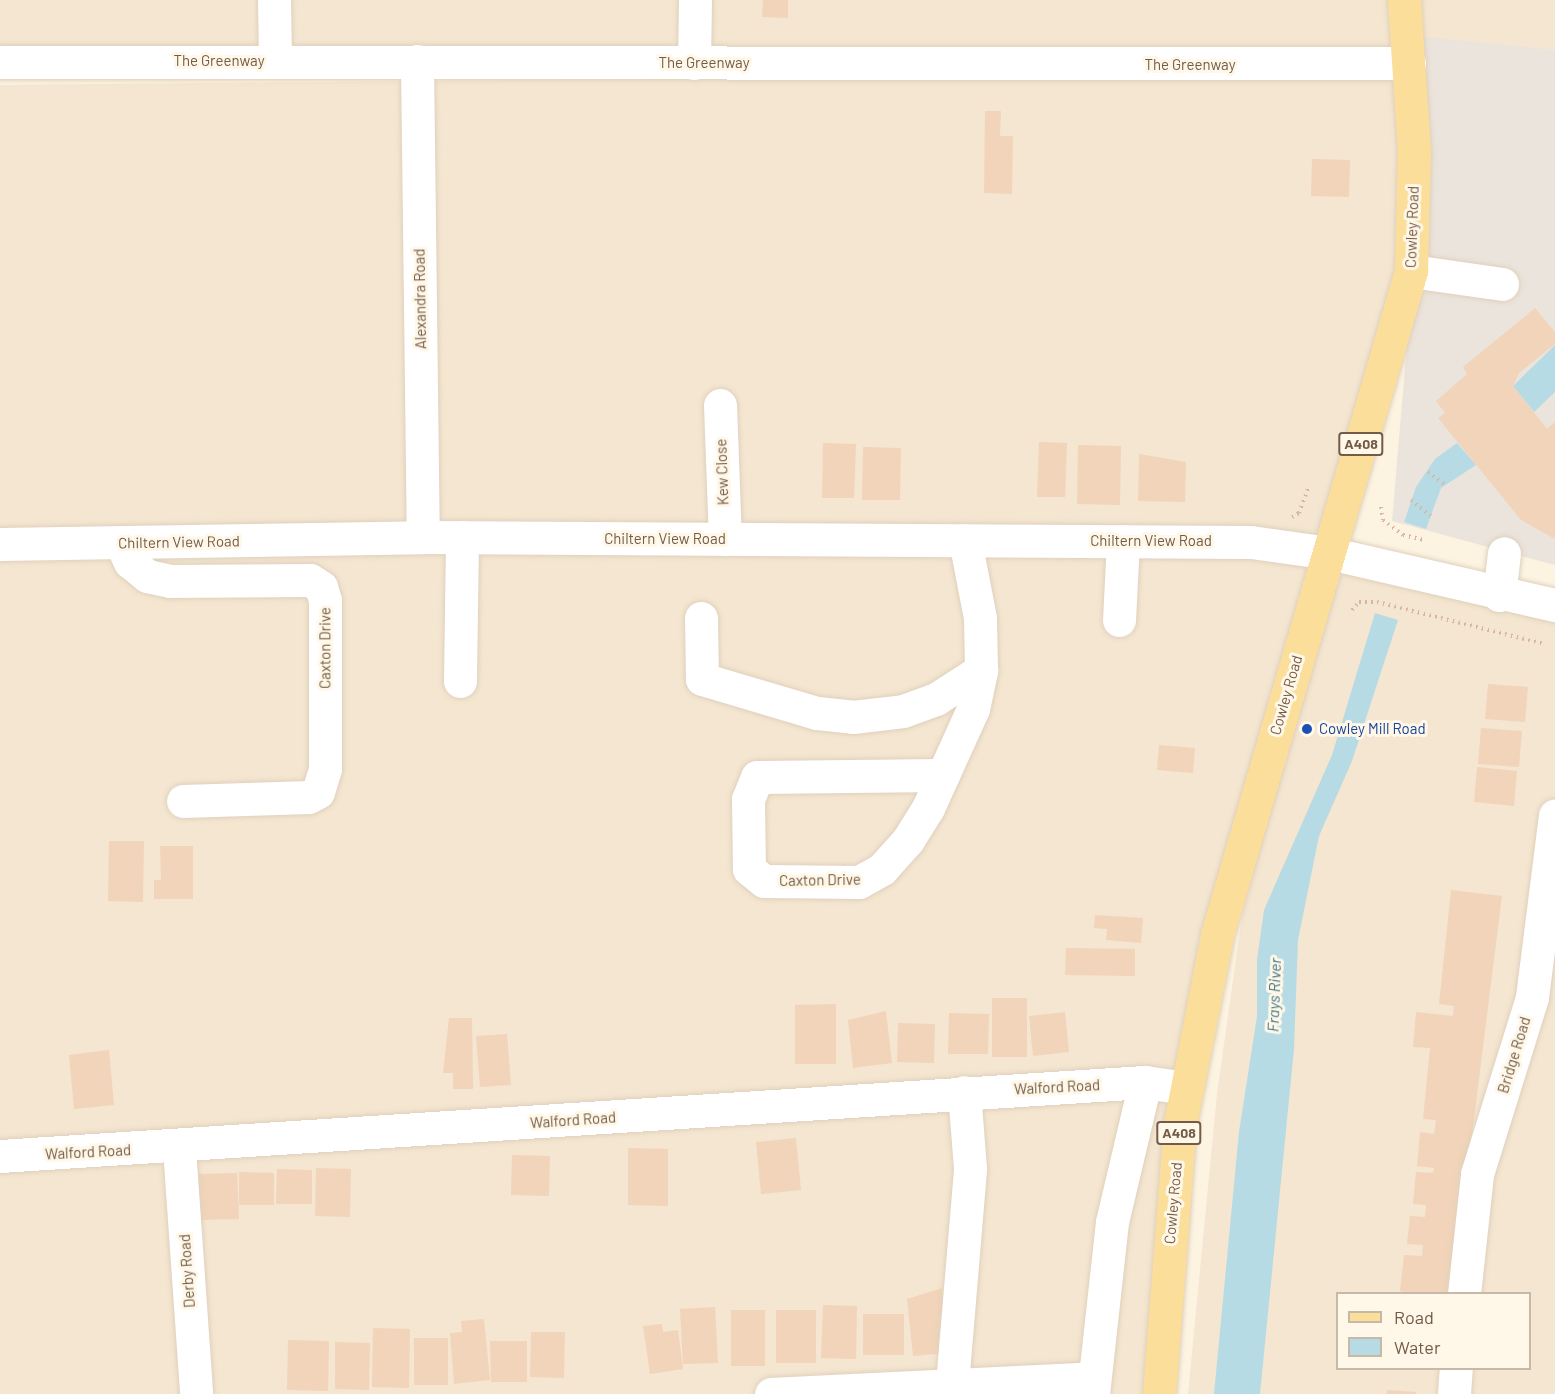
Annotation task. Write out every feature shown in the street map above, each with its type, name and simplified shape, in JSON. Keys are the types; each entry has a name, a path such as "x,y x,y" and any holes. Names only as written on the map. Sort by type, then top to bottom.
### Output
{"main road":[{"name":"Cowley Road","path":"1159,1394 1185,1088 1217,935 1411,271 1414,151 1404,0"}],"street":[{"path":"274,0 275,60"},
{"path":"694,63 695,0"},
{"name":"The Greenway","path":"0,62 275,60 694,63 1409,63"},
{"name":"Alexandra Road","path":"417,61 423,537"},
{"path":"1411,271 1502,284"},
{"name":"Kew Close","path":"720,405 725,539"},
{"name":"Chiltern View Road","path":"0,544 423,537 1123,541 1251,542 1329,553"},
{"path":"460,681 462,537"},
{"name":"Caxton Drive","path":"943,775 758,777 748,799 749,869 764,881 864,881 908,840 943,775 973,709 981,670 980,618 965,540"},
{"path":"1119,620 1123,541"},
{"name":"Caxton Drive","path":"121,543 130,562 147,576 170,581 310,580 321,587 325,600 325,769 318,792 308,797 183,801"},
{"path":"1329,553 1499,595 1555,605"},
{"path":"1499,595 1504,553"},
{"path":"701,618 702,679 817,713 853,717 903,711 936,699 981,670"},
{"name":"Bridge Road","path":"1464,1292 1478,1174 1544,999 1555,815"},
{"path":"771,1394 952,1384 1093,1386 1112,1222 1145,1082"},
{"name":"Walford Road","path":"0,1156 179,1148 964,1092 1145,1082 1185,1088"},
{"path":"952,1384 970,1168 964,1092"},
{"name":"Derby Road","path":"179,1148 196,1394"},
{"path":"1454,1394 1456,1370"}],"path":[{"path":"1428,472 1444,484"},
{"path":"1280,519 1299,513 1308,488"},
{"path":"1411,500 1431,516"},
{"path":"1381,507 1383,520 1403,535 1437,544"},
{"path":"1352,610 1359,602 1377,602 1544,644"}],"shaded area":[{"path":"0,0 1555,0 1555,50 1401,36 1403,57 0,62"},
{"path":"1417,36 1555,50 1555,565 1392,521 1413,273"},
{"path":"1395,72 1405,271 1324,558 1200,935 1178,1072 1154,1394 0,1394 0,85"},
{"path":"1337,559 1555,606 1555,1394 1188,1394 1217,1094 1242,916"}],"water":[{"path":"1555,345 1555,392 1534,412 1513,386"},
{"path":"1457,443 1476,465 1441,488 1426,529 1404,522 1416,487 1435,459"},
{"name":"Frays River","path":"1375,613 1398,620 1352,761 1319,836 1298,940 1294,1049 1260,1394 1214,1394 1239,1132 1257,1016 1257,960 1264,910 1332,755"}],"building":[{"path":"763,0 788,0 788,18 762,17"},
{"path":"985,111 1001,111 1000,136 1013,136 1012,194 984,193"},
{"path":"1312,159 1350,160 1349,197 1311,196"},
{"path":"1535,308 1555,332 1555,344 1519,373 1513,386 1547,429 1555,422 1555,539 1521,520 1438,418 1445,413 1436,401 1467,374 1463,367"},
{"path":"1039,442 1067,443 1065,497 1037,497"},
{"path":"823,443 856,444 854,498 822,498"},
{"path":"1078,445 1121,446 1120,505 1077,504"},
{"path":"863,447 901,448 900,500 862,500"},
{"path":"1139,454 1186,462 1185,502 1138,501"},
{"path":"1488,684 1528,687 1525,722 1485,719"},
{"path":"1481,728 1522,731 1519,767 1478,764"},
{"path":"1159,745 1195,748 1193,773 1157,770"},
{"path":"1477,767 1517,771 1514,806 1474,802"},
{"path":"109,841 144,841 143,902 108,901"},
{"path":"160,846 193,846 193,899 154,899 154,880 161,880"},
{"path":"1451,890 1502,896 1452,1292 1403,1292 1400,1291 1404,1255 1422,1256 1423,1245 1407,1244 1410,1216 1425,1217 1426,1205 1413,1204 1416,1172 1433,1173 1434,1168 1417,1166 1420,1132 1434,1134 1436,1120 1423,1119 1430,1048 1413,1047 1416,1012 1453,1016 1454,1006 1439,1004"},
{"path":"1095,915 1143,918 1141,943 1106,940 1107,929 1094,928"},
{"path":"1066,948 1135,949 1135,976 1065,975"},
{"path":"992,998 1027,998 1027,1057 992,1057"},
{"path":"836,1004 836,1064 795,1064 795,1005"},
{"path":"886,1011 892,1063 853,1068 848,1020"},
{"path":"1065,1012 1069,1052 1033,1056 1029,1016"},
{"path":"949,1013 989,1014 988,1054 948,1054"},
{"path":"449,1018 472,1018 473,1089 453,1089 453,1073 443,1073"},
{"path":"898,1023 935,1024 934,1063 897,1062"},
{"path":"507,1034 511,1085 480,1087 476,1036"},
{"path":"109,1050 114,1105 74,1109 69,1055"},
{"path":"796,1138 801,1190 761,1194 756,1142"},
{"path":"628,1148 668,1149 668,1206 628,1205"},
{"path":"512,1155 550,1156 549,1196 511,1195"},
{"path":"316,1168 351,1169 350,1217 315,1216"},
{"path":"277,1169 312,1170 312,1204 276,1204"},
{"path":"239,1172 274,1173 274,1205 239,1205"},
{"path":"237,1173 239,1219 198,1220 196,1174"},
{"path":"942,1288 948,1353 913,1356 907,1299"},
{"path":"823,1305 857,1306 856,1359 821,1358"},
{"path":"715,1307 718,1363 683,1364 680,1309"},
{"path":"731,1310 765,1310 765,1366 731,1366"},
{"path":"776,1310 816,1310 816,1363 776,1363"},
{"path":"863,1314 904,1314 904,1355 863,1355"},
{"path":"484,1319 490,1380 454,1384 450,1333 462,1332 461,1321"},
{"path":"662,1324 663,1332 678,1330 683,1369 650,1374 643,1326"},
{"path":"373,1328 410,1329 409,1388 372,1387"},
{"path":"531,1332 565,1332 564,1378 530,1377"},
{"path":"414,1338 448,1338 448,1385 414,1385"},
{"path":"288,1340 329,1341 328,1391 287,1390"},
{"path":"490,1341 527,1341 527,1382 491,1382"},
{"path":"335,1342 370,1343 369,1390 335,1389"},
{"path":"1387,1390 1416,1392 1416,1394 1387,1394"}],"place":[{"name":"Cowley Mill Road","path":"1307,729"}]}
